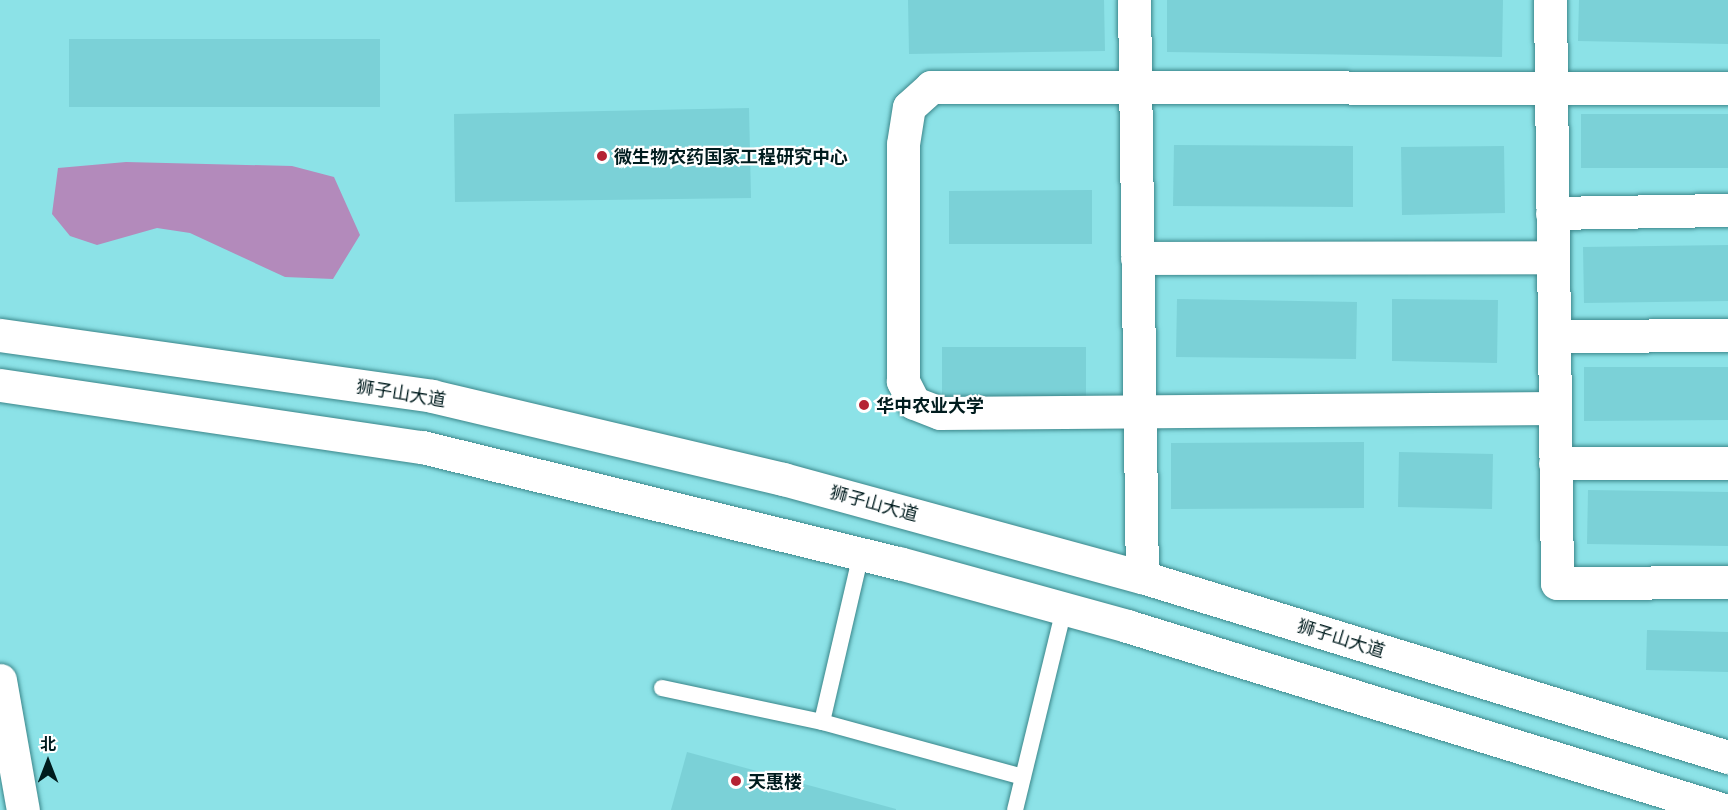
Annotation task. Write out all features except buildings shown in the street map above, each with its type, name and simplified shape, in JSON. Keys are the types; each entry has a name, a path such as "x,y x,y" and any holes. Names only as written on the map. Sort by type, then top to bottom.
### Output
{"street":[{"path":"1134,0 1142,577"},
{"path":"1550,0 1557,583 1728,582"},
{"path":"1555,408 940,413 914,402 903,381 903,144 909,107 931,87 1550,90 1728,88"},
{"path":"1552,213 1728,210"},
{"path":"1137,258 1552,257"},
{"name":"狮子山大道","path":"0,335 432,396 816,488 1142,577 1728,757"},
{"path":"1554,336 1728,335"},
{"path":"0,385 423,447 861,554 1064,609 1724,810"},
{"path":"1556,463 1728,464"},
{"path":"0,680 23,810"}],"lane":[{"path":"822,722 861,554"},
{"path":"1015,810 1064,609"},
{"path":"662,688 822,722 1023,777"}],"shaded area":[{"name":"华中农业大学","path":"0,0 1728,0 1728,810 0,810"},
{"path":"126,162 292,166 334,177 360,235 333,279 285,277 190,233 157,228 97,245 70,236 52,214 58,168"}],"place":[{"name":"微生物农药国家工程研究中心","path":"602,156"},
{"name":"华中农业大学","path":"864,405"},
{"name":"天惠楼","path":"736,781"}]}
